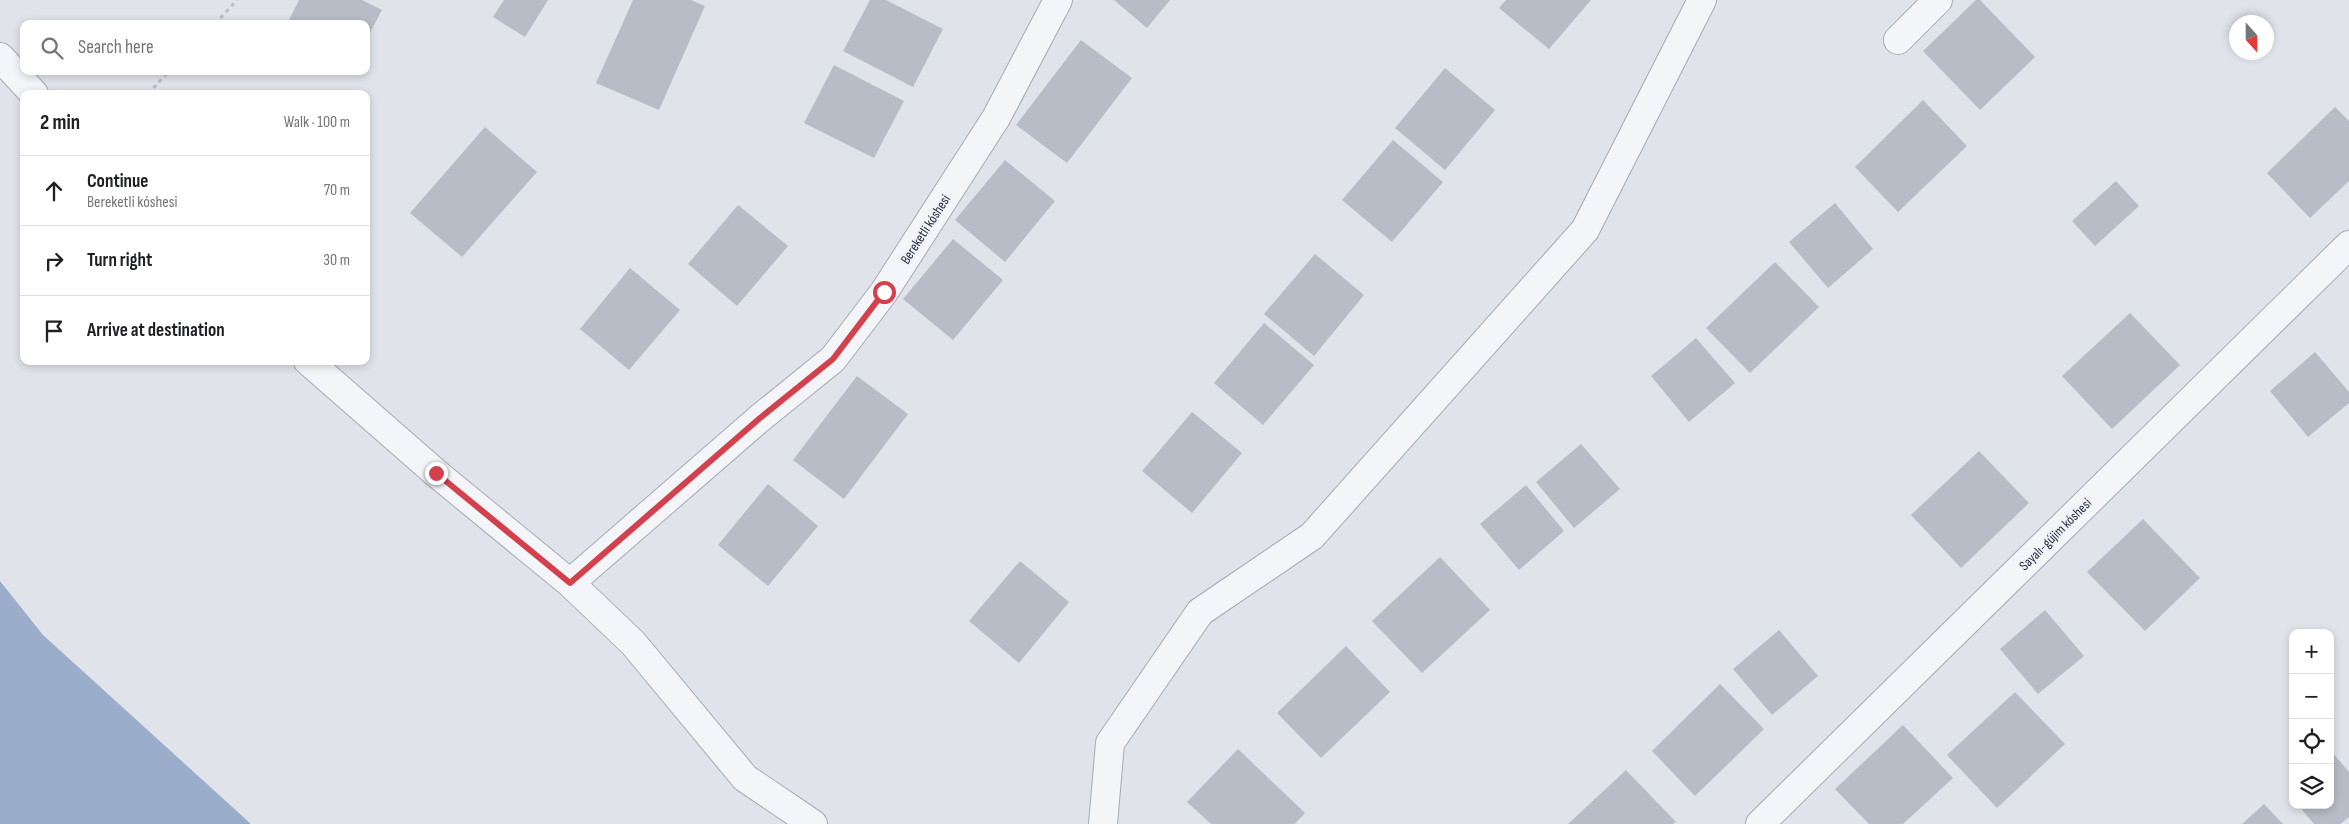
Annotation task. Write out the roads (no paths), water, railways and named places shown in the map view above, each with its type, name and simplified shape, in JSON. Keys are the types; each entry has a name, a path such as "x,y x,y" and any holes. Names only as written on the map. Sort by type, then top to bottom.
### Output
{"street":[{"name":"Bereketli kóshesi","path":"570,583 760,418 833,359 884,292 996,118 1058,0"},
{"path":"1103,824 1110,743 1200,612 1312,536 1585,230 1702,0"},
{"path":"1898,40 1938,0"},
{"path":"0,57 30,90"},
{"name":"Sayalı-gújim kóshesi","path":"1760,824 2349,245"},
{"path":"313,365 436,473 570,583 633,643 745,778 814,824"}],"water":[{"path":"0,581 43,635 251,824 0,824"}]}
